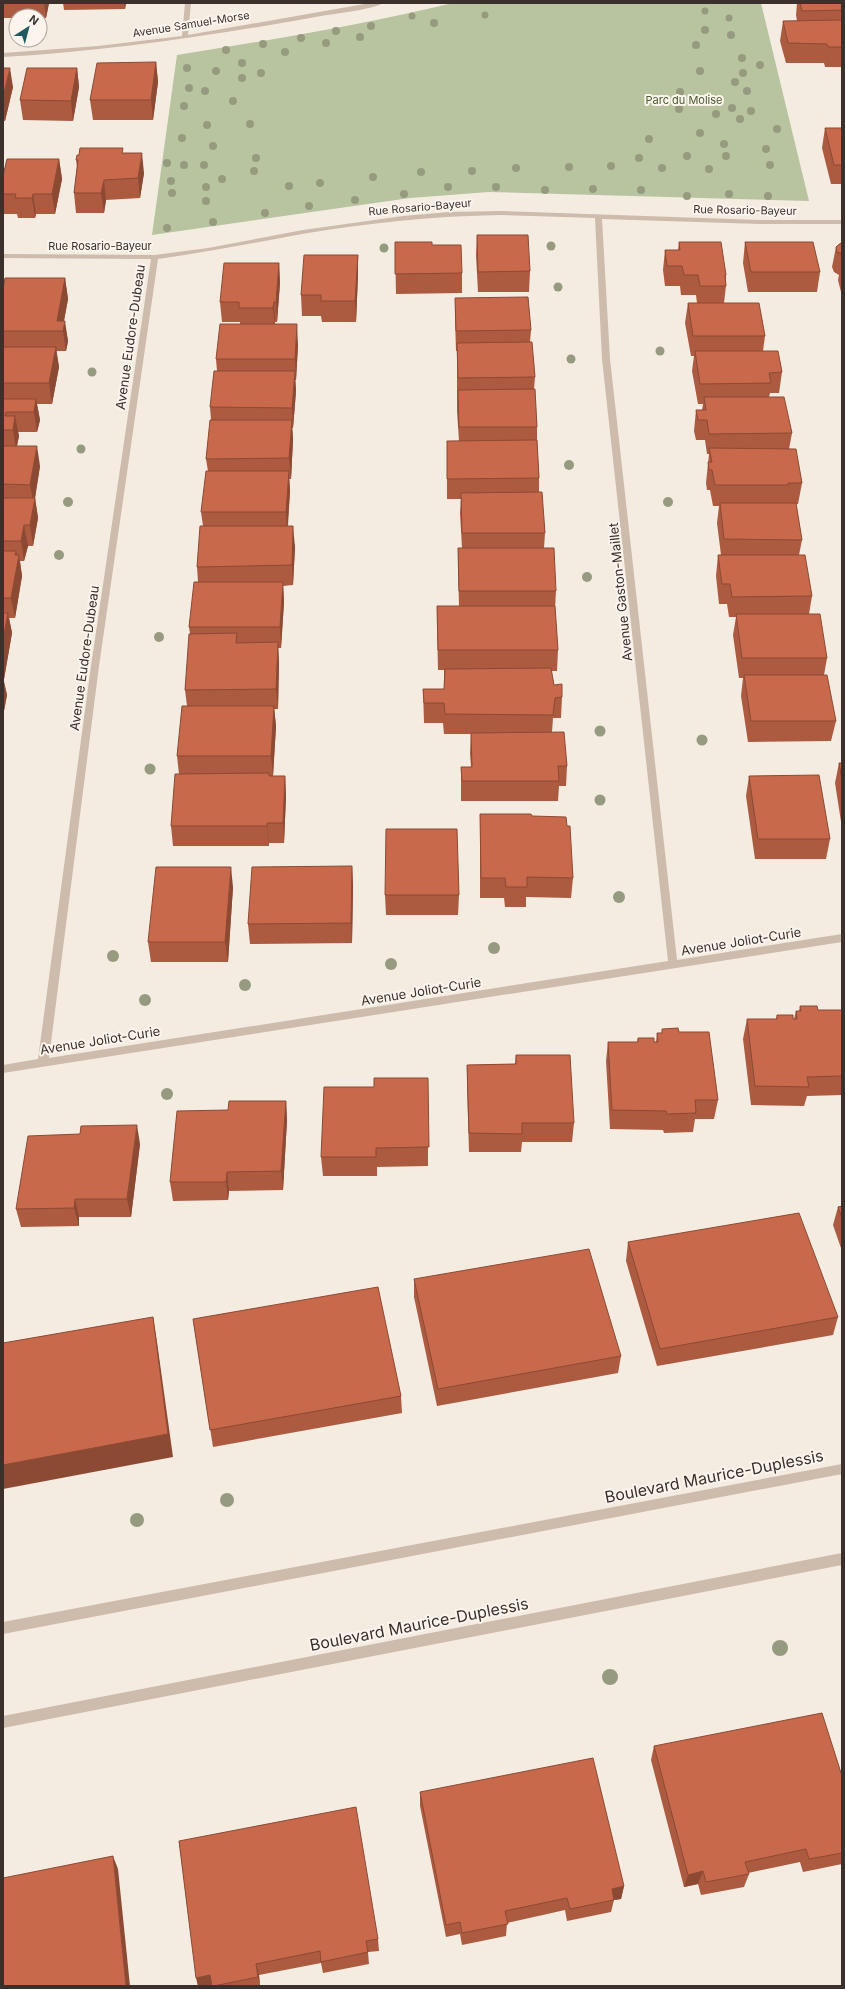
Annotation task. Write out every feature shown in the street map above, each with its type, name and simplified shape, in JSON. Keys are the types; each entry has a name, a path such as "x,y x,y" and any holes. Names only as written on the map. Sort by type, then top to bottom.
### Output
{"street":[{"path":"185,37 188,3"},
{"name":"Avenue Samuel-Morse","path":"3,54 97,48 185,37 380,3"},
{"name":"Rue Rosario-Bayeur","path":"3,256 155,257 208,250 303,232 403,218 444,214 501,213 760,222 842,222"},
{"name":"Avenue Gaston-Maillet","path":"598,217 606,359 673,965"},
{"name":"Avenue Eudore-Dubeau","path":"44,1062 96,666 155,257"},
{"name":"Avenue Joliot-Curie","path":"3,1069 842,938"},
{"name":"Boulevard Maurice-Duplessis","path":"3,1628 842,1470"},
{"name":"Boulevard Maurice-Duplessis","path":"3,1722 842,1559"}],"green space":[{"name":"Parc du Molise","path":"453,3 761,3 809,201 489,192 410,198 152,235 177,55 350,25"}],"building":[{"path":"800,3 842,3 842,10 802,11"},
{"path":"842,20 842,47 828,47 827,44 788,43 783,21"},
{"path":"156,62 151,100 90,100 97,63"},
{"path":"3,68 10,68 3,97"},
{"path":"27,68 77,68 71,101 20,100"},
{"path":"825,128 842,128 842,165 834,165"},
{"path":"80,148 123,148 122,153 142,153 138,178 104,180 101,193 74,193 78,160 76,160 77,155 79,155"},
{"path":"7,159 59,159 52,194 33,194 32,198 15,198 16,194 3,194 3,176"},
{"path":"477,235 528,235 530,271 478,272"},
{"path":"395,242 432,242 432,245 461,245 462,273 395,274"},
{"path":"679,242 721,242 726,275 726,286 700,286 698,275 684,275 682,266 667,266 665,250 680,250"},
{"path":"745,242 813,242 820,272 751,272"},
{"path":"842,242 842,254 837,252 836,247"},
{"path":"304,255 358,255 355,301 321,301 321,295 301,295"},
{"path":"224,263 279,263 276,302 274,302 273,308 239,308 239,302 220,302"},
{"path":"5,278 65,278 57,321 65,321 63,331 3,331 3,289"},
{"path":"528,297 531,330 456,331 455,298"},
{"path":"688,303 759,303 765,336 693,336"},
{"path":"220,324 297,324 295,359 216,359"},
{"path":"532,342 535,377 458,378 457,343"},
{"path":"3,347 56,347 49,383 3,383"},
{"path":"695,351 778,351 782,372 769,373 771,383 700,384"},
{"path":"214,371 295,371 292,408 210,407"},
{"path":"535,389 537,427 459,427 458,390"},
{"path":"704,397 784,397 792,433 709,434 707,420 698,420 696,410 706,410"},
{"path":"3,399 36,399 34,412 6,412 5,416 15,416 13,430 3,430"},
{"path":"210,420 292,420 289,458 206,459"},
{"path":"537,440 539,478 447,479 447,441"},
{"path":"3,446 37,446 30,485 3,484"},
{"path":"709,448 796,449 802,483 788,483 788,485 715,485 712,470 709,470 708,462 712,462"},
{"path":"206,471 289,471 286,512 201,512"},
{"path":"542,492 545,533 462,533 461,493"},
{"path":"3,498 35,498 30,525 24,525 21,541 3,541"},
{"path":"720,503 796,503 802,540 724,539"},
{"path":"200,526 293,526 292,565 197,567"},
{"path":"458,548 554,548 556,591 459,591"},
{"path":"3,551 16,551 15,555 19,555 11,598 3,598"},
{"path":"718,555 805,555 812,596 732,597 730,584 722,584"},
{"path":"194,582 283,582 280,627 189,627"},
{"path":"437,606 555,606 558,650 438,650"},
{"path":"3,613 8,613 3,640"},
{"path":"736,614 820,614 827,658 742,658"},
{"path":"237,633 236,643 278,642 276,689 185,690 189,634"},
{"path":"551,668 554,685 562,684 562,697 555,698 553,715 445,714 444,703 424,703 423,689 444,689 445,669"},
{"path":"744,675 827,675 836,721 751,721"},
{"path":"182,706 274,706 271,756 177,756"},
{"path":"564,732 567,766 558,766 559,781 462,781 461,767 472,767 471,733"},
{"path":"839,763 842,763 842,780"},
{"path":"269,773 269,776 285,776 283,823 267,823 267,826 171,826 175,774"},
{"path":"819,775 830,839 758,839 749,776"},
{"path":"480,814 531,814 532,816 566,817 567,826 570,826 573,878 527,877 527,887 506,887 505,878 481,878"},
{"path":"386,829 457,829 459,895 385,895"},
{"path":"352,866 351,923 248,924 252,867"},
{"path":"156,867 231,867 225,942 148,942"},
{"path":"800,1006 817,1006 818,1010 842,1010 842,1076 807,1077 809,1087 755,1086 747,1019 777,1019 777,1015 793,1015 793,1019 797,1019 796,1011 801,1011"},
{"path":"678,1028 679,1032 709,1032 718,1100 695,1100 696,1113 667,1114 666,1111 612,1110 608,1042 638,1042 638,1038 654,1038 654,1042 658,1042 657,1033 662,1033 662,1029"},
{"path":"516,1055 570,1055 574,1123 522,1123 522,1134 469,1133 467,1065 516,1064"},
{"path":"374,1078 428,1078 429,1147 376,1148 376,1157 321,1157 324,1087 374,1087"},
{"path":"229,1101 286,1101 281,1171 227,1172 226,1182 170,1182 177,1111 228,1110"},
{"path":"137,1125 127,1199 75,1199 74,1208 16,1209 28,1136 80,1134 81,1126"},
{"path":"842,1206 842,1218 838,1207"},
{"path":"799,1213 838,1317 660,1349 628,1242"},
{"path":"589,1249 621,1356 438,1389 414,1279"},
{"path":"378,1287 401,1396 210,1430 193,1319"},
{"path":"153,1317 168,1434 3,1465 3,1343"},
{"path":"822,1713 842,1776 842,1853 809,1859 806,1849 745,1862 749,1874 706,1882 703,1871 688,1875 654,1746"},
{"path":"593,1758 624,1886 612,1889 614,1900 570,1909 567,1898 505,1911 508,1924 462,1933 460,1922 446,1925 420,1792"},
{"path":"356,1807 378,1939 366,1941 368,1952 321,1962 320,1951 256,1964 258,1977 214,1986 212,1986 210,1975 196,1978 179,1841"},
{"path":"113,1856 126,1986 3,1986 3,1878"}]}
